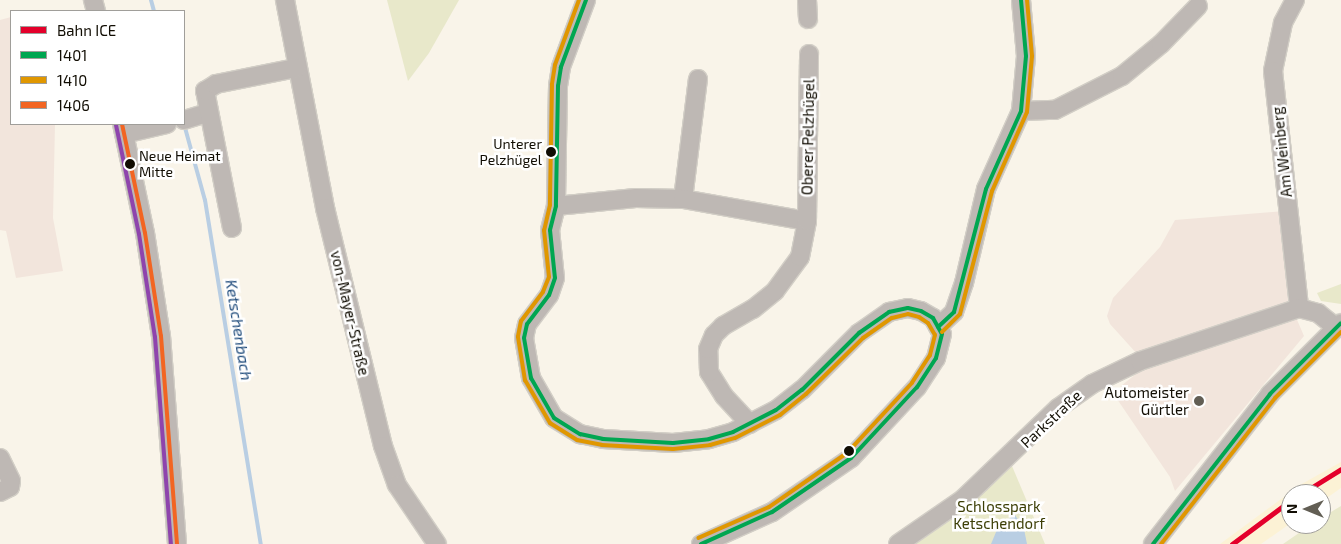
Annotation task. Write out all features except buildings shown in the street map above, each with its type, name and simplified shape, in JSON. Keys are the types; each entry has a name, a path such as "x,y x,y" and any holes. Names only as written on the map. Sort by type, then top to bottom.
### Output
{"street":[{"name":"von-Mayer-Straße","path":"285,0 296,68 325,208 388,462 397,485 437,544"},
{"path":"586,0 561,67 558,86 556,206 550,230 555,265 552,287 527,324 524,338 531,378 554,418 580,434 603,439 663,442 709,439 750,424 802,390 860,333 883,314 908,308 921,311 938,327 942,341 929,370 888,422 856,454 807,491 772,512 701,544"},
{"path":"807,0 808,19"},
{"path":"938,327 954,312 964,283 986,189 1021,111 1026,56 1021,0"},
{"name":"Am Weinberg","path":"1295,0 1283,23 1273,71 1298,308"},
{"path":"1021,111 1055,110 1122,76 1161,44 1198,6"},
{"name":"Oberer Pelzhügel","path":"750,424 724,396 709,372 708,349 714,335 723,326 753,309 786,279 800,257 807,221 808,54"},
{"path":"232,228 195,116 208,87 296,68"},
{"path":"683,199 698,79"},
{"path":"158,125 123,129 145,233 161,336 177,544"},
{"path":"556,206 636,198 683,199 807,221"},
{"path":"1153,544 1270,394 1338,325 1318,313 1298,308"},
{"name":"Parkstraße","path":"898,544 938,519 1010,457 1058,408 1092,384 1140,361 1298,308"},
{"path":"0,458 11,481 10,487 0,492"}],"shaded area":[{"path":"10,17 10,125 55,125 53,218 63,271 16,278 6,231 0,230 0,20"},
{"path":"1284,211 1295,315 1304,336 1175,491 1170,477 1117,399 1121,386 1147,365 1110,324 1107,316 1113,298 1160,247 1175,220"},
{"path":"1341,462 1341,488 1331,495 1331,484 1302,484"},
{"path":"1281,499 1281,530 1261,544 1220,544"}],"green space":[{"path":"387,0 459,0 429,53 408,81"},
{"path":"1341,284 1341,304 1321,301 1317,293"},
{"name":"Schlosspark Ketschendorf","path":"1012,466 1045,544 914,544"},
{"path":"1341,506 1341,544 1283,544 1298,534 1331,534 1331,512"}],"water":[{"path":"1015,515 1024,529 1027,544 991,544 999,525"}],"waterway":[{"name":"Ketschenbach","path":"151,0 154,10"},
{"name":"Ketschenbach","path":"184,125 205,200 261,544"}],"rail line":[{"name":"ICE","path":"1317,484 1341,469"},
{"name":"ICE","path":"1232,544 1281,507"}],"transit line":[{"name":"1410","path":"579,0 555,65 552,85 550,205 544,230 549,277 543,292 521,321 518,337 525,380 550,423 577,440 602,445 673,449 710,445 735,438 780,415 806,394 863,338 892,318 908,314 919,317 928,323 935,335 930,355 912,383 847,453 769,507 698,538"},
{"name":"1401","path":"586,0 561,67 558,86 556,206 550,230 555,278 549,295 527,324 524,338 531,378 554,418 580,434 603,439 673,443 709,439 733,432 776,410 802,390 859,333 889,312 908,308 921,311 933,318 942,334 936,358 917,387 851,458 772,512 701,544"},
{"name":"1401","path":"938,327 954,312 986,189 1021,111 1026,56 1021,0"},
{"name":"1410","path":"942,332 960,314 992,191 1027,112 1032,56 1027,0"},
{"path":"116,125 139,234 155,337 171,544"},
{"name":"1406","path":"122,125 145,233 161,336 177,544"},
{"name":"1401","path":"1153,544 1270,394 1341,323"},
{"name":"1410","path":"1161,544 1275,398 1341,332"}],"place":[{"name":"Unterer Pelzhügel","path":"551,152"},
{"name":"Neue Heimat Mitte","path":"130,164"},
{"name":"Automeister Gürtler","path":"1199,401"}]}
